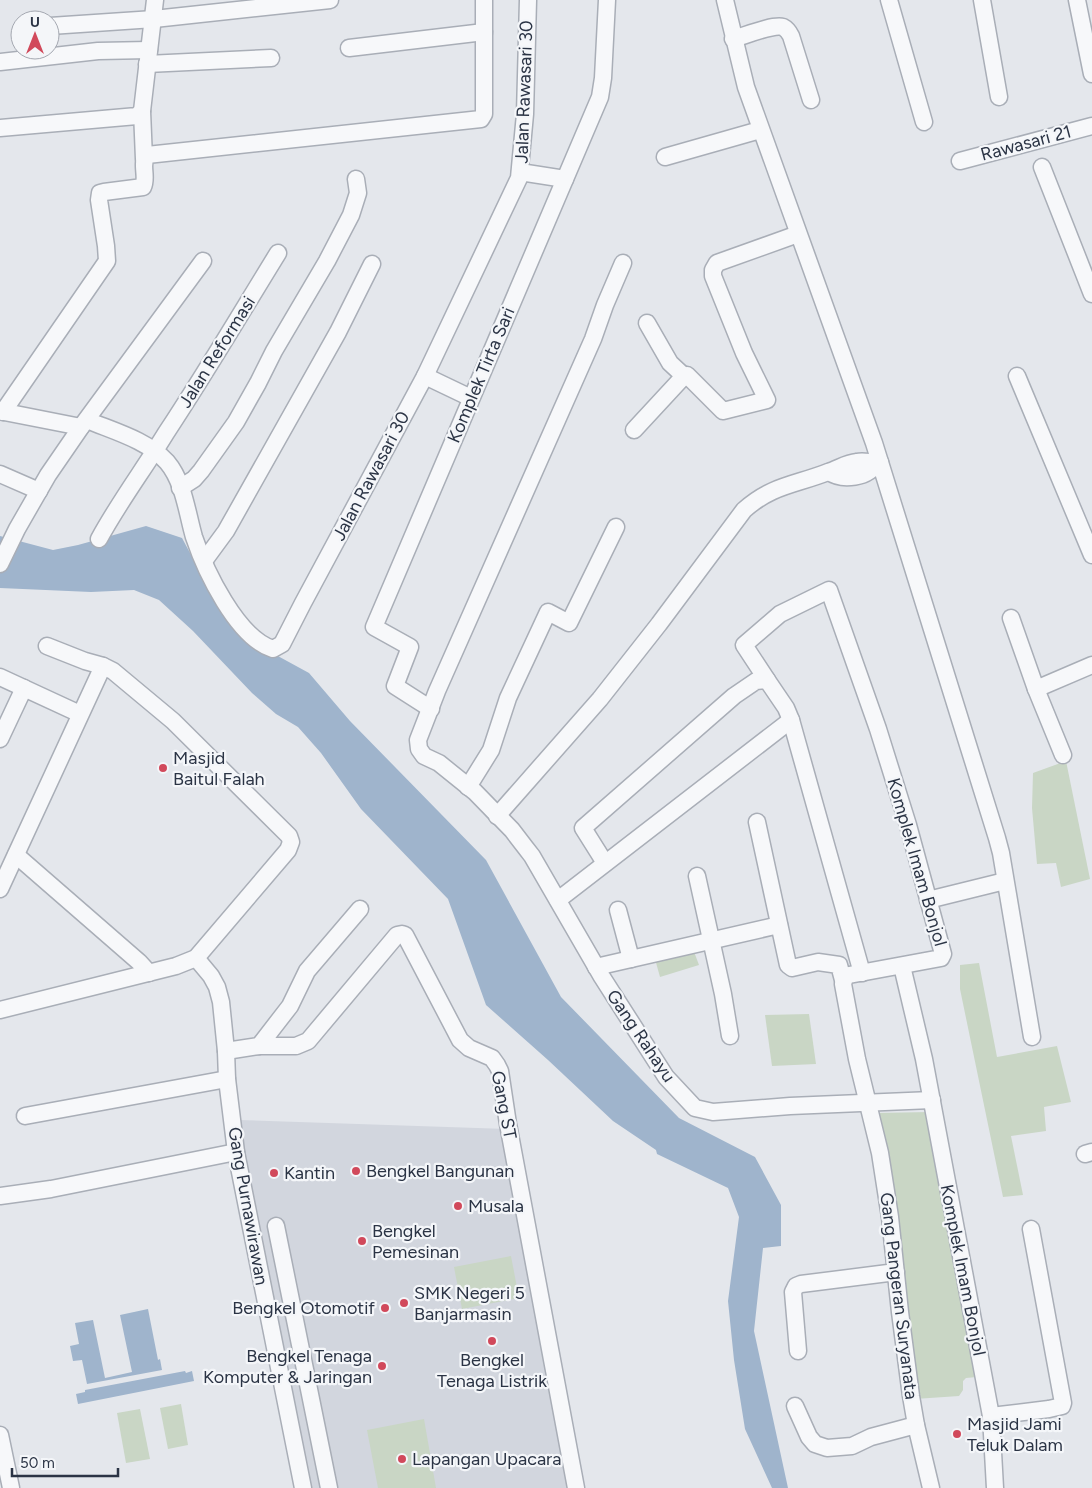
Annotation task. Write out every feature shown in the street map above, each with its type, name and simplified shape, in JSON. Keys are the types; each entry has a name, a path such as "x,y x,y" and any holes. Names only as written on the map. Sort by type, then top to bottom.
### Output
{"street":[{"path":"2,412 107,261 99,196 104,192 143,187 145,182 142,111 155,0"},
{"path":"60,25 154,19 330,0"},
{"path":"144,159 147,155 481,119 484,114 484,0"},
{"name":"Jalan Rawasari 30","path":"2,412 84,424 155,451 168,464 180,488 195,539 220,595 241,625 267,647 273,649 282,644 425,376 520,172 525,114 528,0"},
{"name":"Komplek Tirta Sari","path":"430,709 395,686 410,647 374,627 602,89 607,0"},
{"path":"725,0 746,87 878,463 994,829 1001,853 1032,1037"},
{"path":"889,0 924,122"},
{"path":"982,0 999,97"},
{"path":"1077,0 1092,74"},
{"path":"733,39 773,28 781,27 787,30 791,36 811,100"},
{"path":"349,48 484,32"},
{"path":"0,62 98,51 148,57 271,58"},
{"path":"0,128 137,116 142,111"},
{"name":"Rawasari 21","path":"960,161 1092,126"},
{"path":"665,157 760,130"},
{"path":"1042,167 1091,289"},
{"path":"520,172 565,179"},
{"path":"180,488 194,479 236,422 274,350 327,261 351,215 358,193 356,178"},
{"path":"647,323 670,363 684,376 687,375 723,411 767,400 744,353 713,276 713,270 717,264 798,234"},
{"name":"Jalan Reformasi","path":"99,539 118,505 214,359 278,253"},
{"path":"0,564 17,529 48,475 203,261"},
{"path":"430,709 593,339 623,263"},
{"path":"204,562 226,531 338,332 372,264"},
{"path":"425,376 471,398"},
{"path":"634,430 684,376"},
{"path":"1017,376 1092,554"},
{"path":"497,816 600,699 744,510 762,495 803,479 858,461 878,463"},
{"path":"0,474 39,491"},
{"path":"468,787 491,750 508,698 548,612 568,623 616,527"},
{"name":"Komplek Imam Bonjol","path":"767,680 744,644 780,614 829,590 878,729 908,825 943,956 902,966 932,1100 991,1416 995,1488"},
{"path":"1011,618 1036,689 1063,755"},
{"path":"0,1010 176,966 196,958 288,850 291,842 291,839 174,721 113,671 47,646"},
{"path":"0,889 103,666"},
{"path":"1036,689 1092,666"},
{"path":"0,677 80,714"},
{"path":"605,864 583,828 734,696 756,681 767,680 786,708 791,720 837,877 862,973"},
{"path":"0,739 24,688"},
{"name":"Gang Rahayu","path":"430,709 418,740 419,749 424,756 439,763 468,787 512,830 532,856 596,967 666,1077 695,1108 713,1112 867,1103"},
{"path":"558,900 791,720"},
{"path":"757,822 788,965 790,968 796,968 818,962 839,965 843,980"},
{"path":"16,855 139,962 149,973"},
{"path":"697,876 712,940 730,1036"},
{"path":"928,900 1005,881"},
{"path":"226,1051 259,1046 290,1006 307,971 360,908"},
{"path":"618,910 631,959"},
{"path":"596,967 779,925"},
{"name":"Gang ST","path":"259,1046 296,1046 308,1041 397,936 405,935 460,1040 469,1048 492,1058 500,1071 576,1488"},
{"name":"Gang Purnawirawan","path":"196,958 208,971 217,987 221,1002 227,1079 236,1152 303,1488"},
{"path":"843,980 844,977 849,975 902,966"},
{"name":"Gang Pangeran Suryanata","path":"843,980 857,1059 880,1154 890,1217 916,1425 931,1488"},
{"path":"25,1116 227,1079"},
{"path":"867,1103 932,1100"},
{"path":"0,1196 51,1189 236,1152"},
{"path":"276,1226 329,1488"},
{"path":"991,1416 1049,1409 1060,1407 1063,1403 1031,1229"},
{"path":"798,1351 793,1292 796,1286 896,1272"},
{"path":"794,1406 808,1437 815,1444 827,1448 852,1446 871,1437 916,1425"},
{"path":"0,1435 11,1488"}],"shaded area":[{"name":"SMK Negeri 5 Banjarmasin","path":"238,1120 507,1129 571,1488 307,1488"}],"green space":[{"path":"1066,761 1090,879 1061,887 1056,863 1037,864 1032,808 1033,773"},
{"path":"693,949 699,965 660,977 655,959"},
{"path":"979,963 997,1057 1057,1046 1071,1102 1044,1107 1046,1131 1011,1136 1023,1195 1003,1197 960,989 960,965"},
{"path":"809,1014 816,1064 772,1066 765,1015"},
{"path":"930,1112 977,1377 966,1378 963,1381 963,1390 959,1396 915,1399 876,1113"},
{"path":"511,1256 519,1298 462,1309 454,1267"},
{"path":"181,1404 188,1445 168,1449 160,1408"},
{"path":"140,1409 150,1459 126,1463 117,1413"},
{"name":"Lapangan Upacara","path":"424,1419 436,1488 378,1488 367,1430"}],"water":[{"path":"146,526 182,538 196,564 265,649 309,673 350,721 486,860 561,997 679,1118 755,1157 781,1205 781,1246 763,1248 754,1331 788,1488 772,1488 745,1429 734,1360 728,1301 739,1217 728,1188 657,1154 656,1150 613,1121 486,1005 448,899 361,809 321,753 298,727 276,714 252,693 193,631 159,600 134,590 91,592 0,588 0,536 53,550"},
{"path":"148,1309 158,1360 160,1359 162,1370 87,1384 82,1360 73,1361 70,1346 79,1344 75,1323 93,1320 105,1378 132,1372 120,1315"},
{"path":"185,1371 186,1373 192,1371 194,1381 78,1404 76,1394 85,1392 85,1390"}],"place":[{"name":"Masjid Baitul Falah","path":"163,768"},
{"name":"Bengkel Bangunan","path":"356,1171"},
{"name":"Kantin","path":"274,1173"},
{"name":"Musala","path":"458,1206"},
{"name":"Bengkel Pemesinan","path":"362,1241"},
{"name":"SMK Negeri 5 Banjarmasin","path":"404,1303"},
{"name":"Bengkel Otomotif","path":"385,1308"},
{"name":"Bengkel Tenaga Listrik","path":"492,1341"},
{"name":"Bengkel Tenaga Komputer & Jaringan","path":"382,1366"},
{"name":"Masjid Jami Teluk Dalam","path":"957,1434"},
{"name":"Lapangan Upacara","path":"402,1459"}]}
